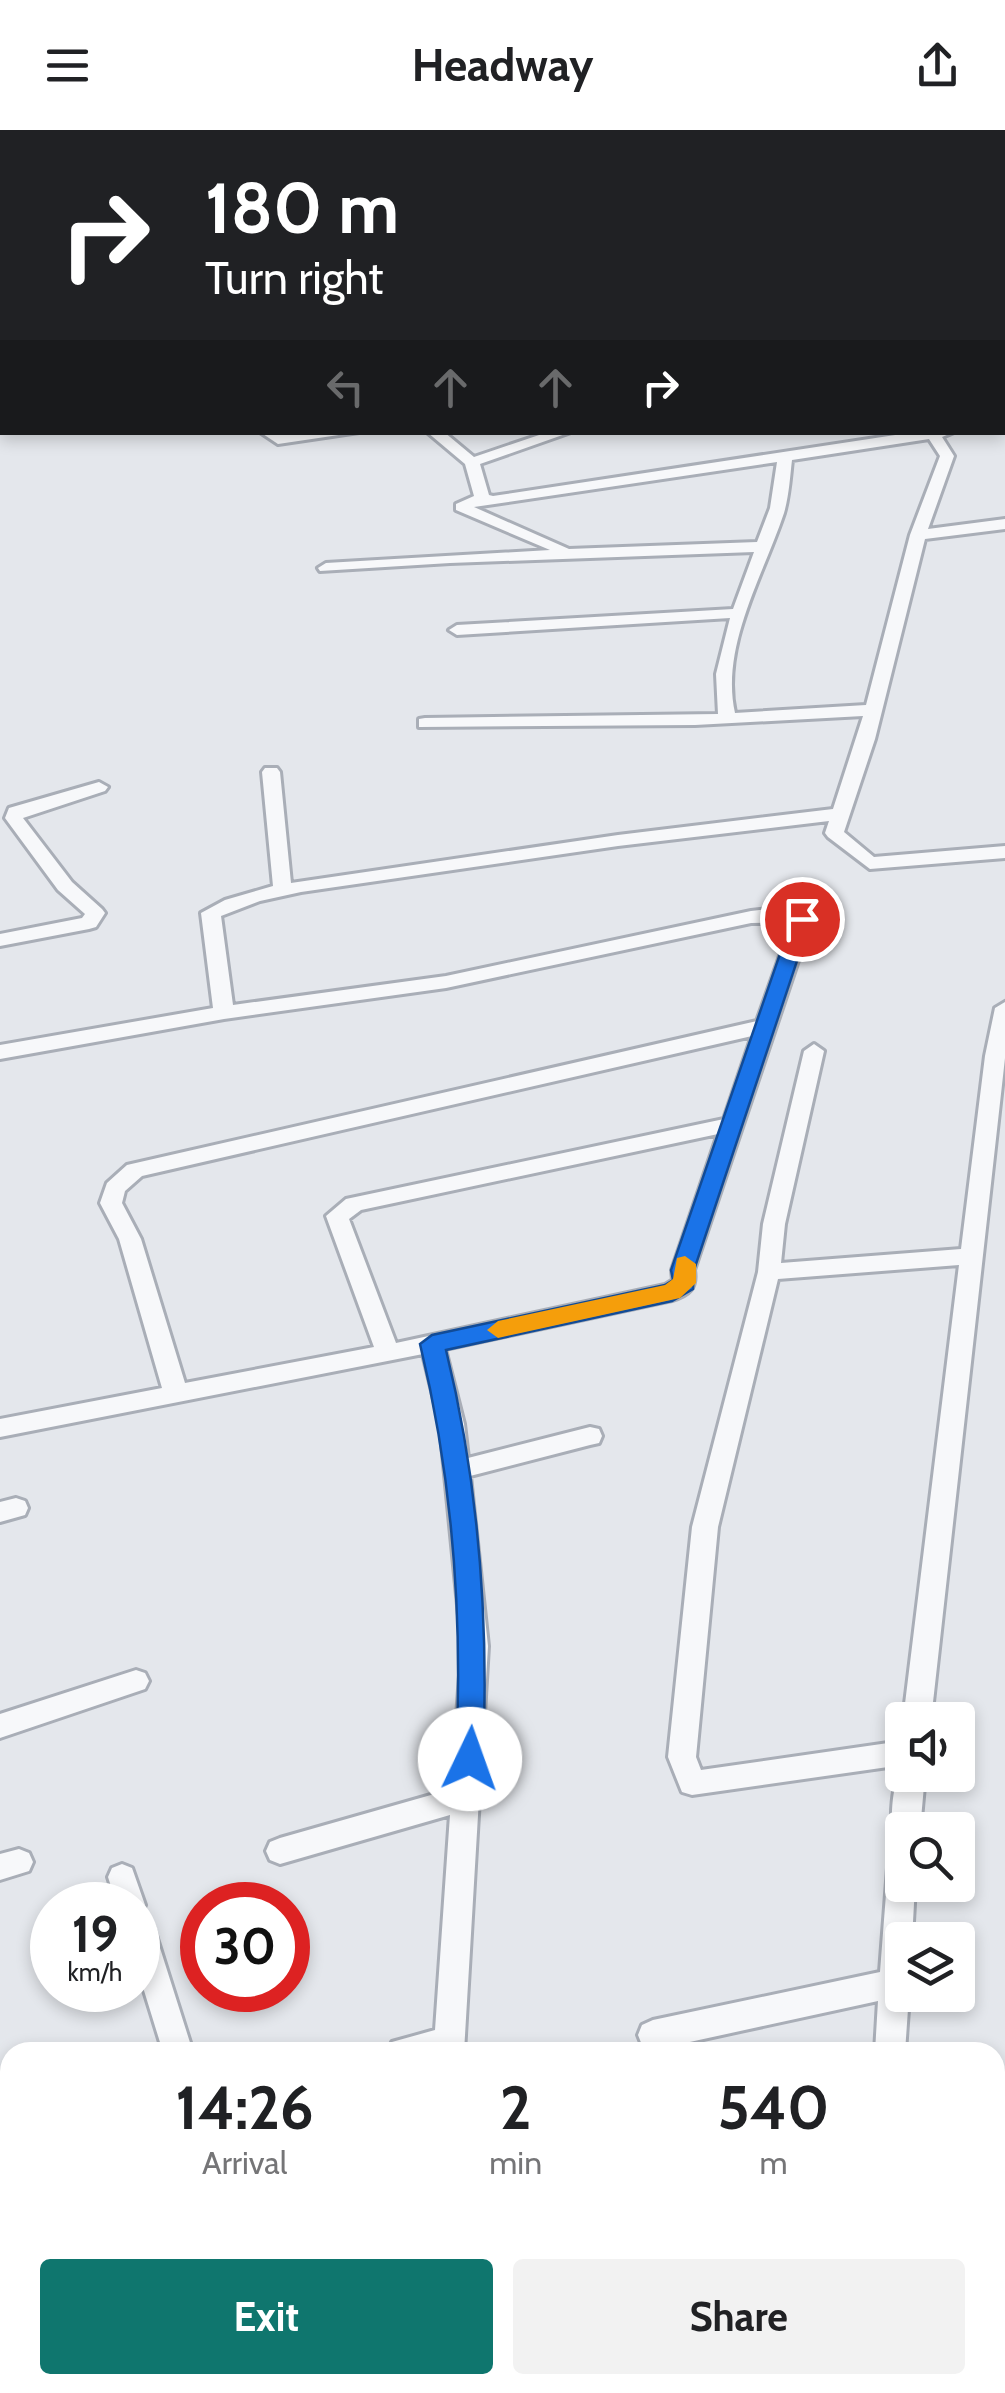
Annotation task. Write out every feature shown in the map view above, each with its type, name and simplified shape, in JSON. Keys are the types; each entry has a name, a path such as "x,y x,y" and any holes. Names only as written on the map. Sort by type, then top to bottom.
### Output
{"street":[{"path":"271,435 278,440 324,435"},
{"path":"438,435 472,462 482,498"},
{"path":"472,462 555,435"},
{"path":"568,552 461,507 482,498 548,494 785,460 870,437 917,435"},
{"path":"940,435 947,456 918,534 872,710 834,833 870,863 1005,852"},
{"path":"727,716 720,702 739,613 753,580 759,546 776,513 785,460"},
{"path":"918,534 1005,524"},
{"path":"326,568 568,552 759,546"},
{"path":"457,630 739,613"},
{"path":"426,724 872,710"},
{"path":"272,772 283,892"},
{"path":"0,940 88,923 94,913 86,901 65,886 14,818 15,812 99,787"},
{"path":"224,1013 211,914 283,892 612,839 840,814"},
{"path":"0,1052 224,1013 446,982 787,913 802,919 683,1270 685,1283 672,1292 388,1354 0,1428"},
{"path":"918,1702 995,1056 1005,1008"},
{"path":"176,1393 130,1239 111,1203 116,1188 135,1170 766,1026"},
{"path":"814,1050 774,1224 769,1272 705,1527 682,1757 692,1782 885,1755"},
{"path":"388,1354 336,1216 354,1204 734,1124"},
{"path":"769,1272 972,1256"},
{"path":"432,1344 452,1424 474,1646 468,1797 449,2042"},
{"path":"457,1470 590,1436"},
{"path":"0,1726 136,1680"},
{"path":"280,1851 468,1797"},
{"path":"653,2035 885,1985"},
{"path":"160,1995 175,2042"},
{"path":"890,2042 891,2012"}],"slow traffic":[{"path":"498,1330 672,1292 685,1283 685,1264"}],"route":[{"path":"470,1759 474,1646 452,1424 432,1344 672,1292 685,1283 683,1270 802,919"}]}
